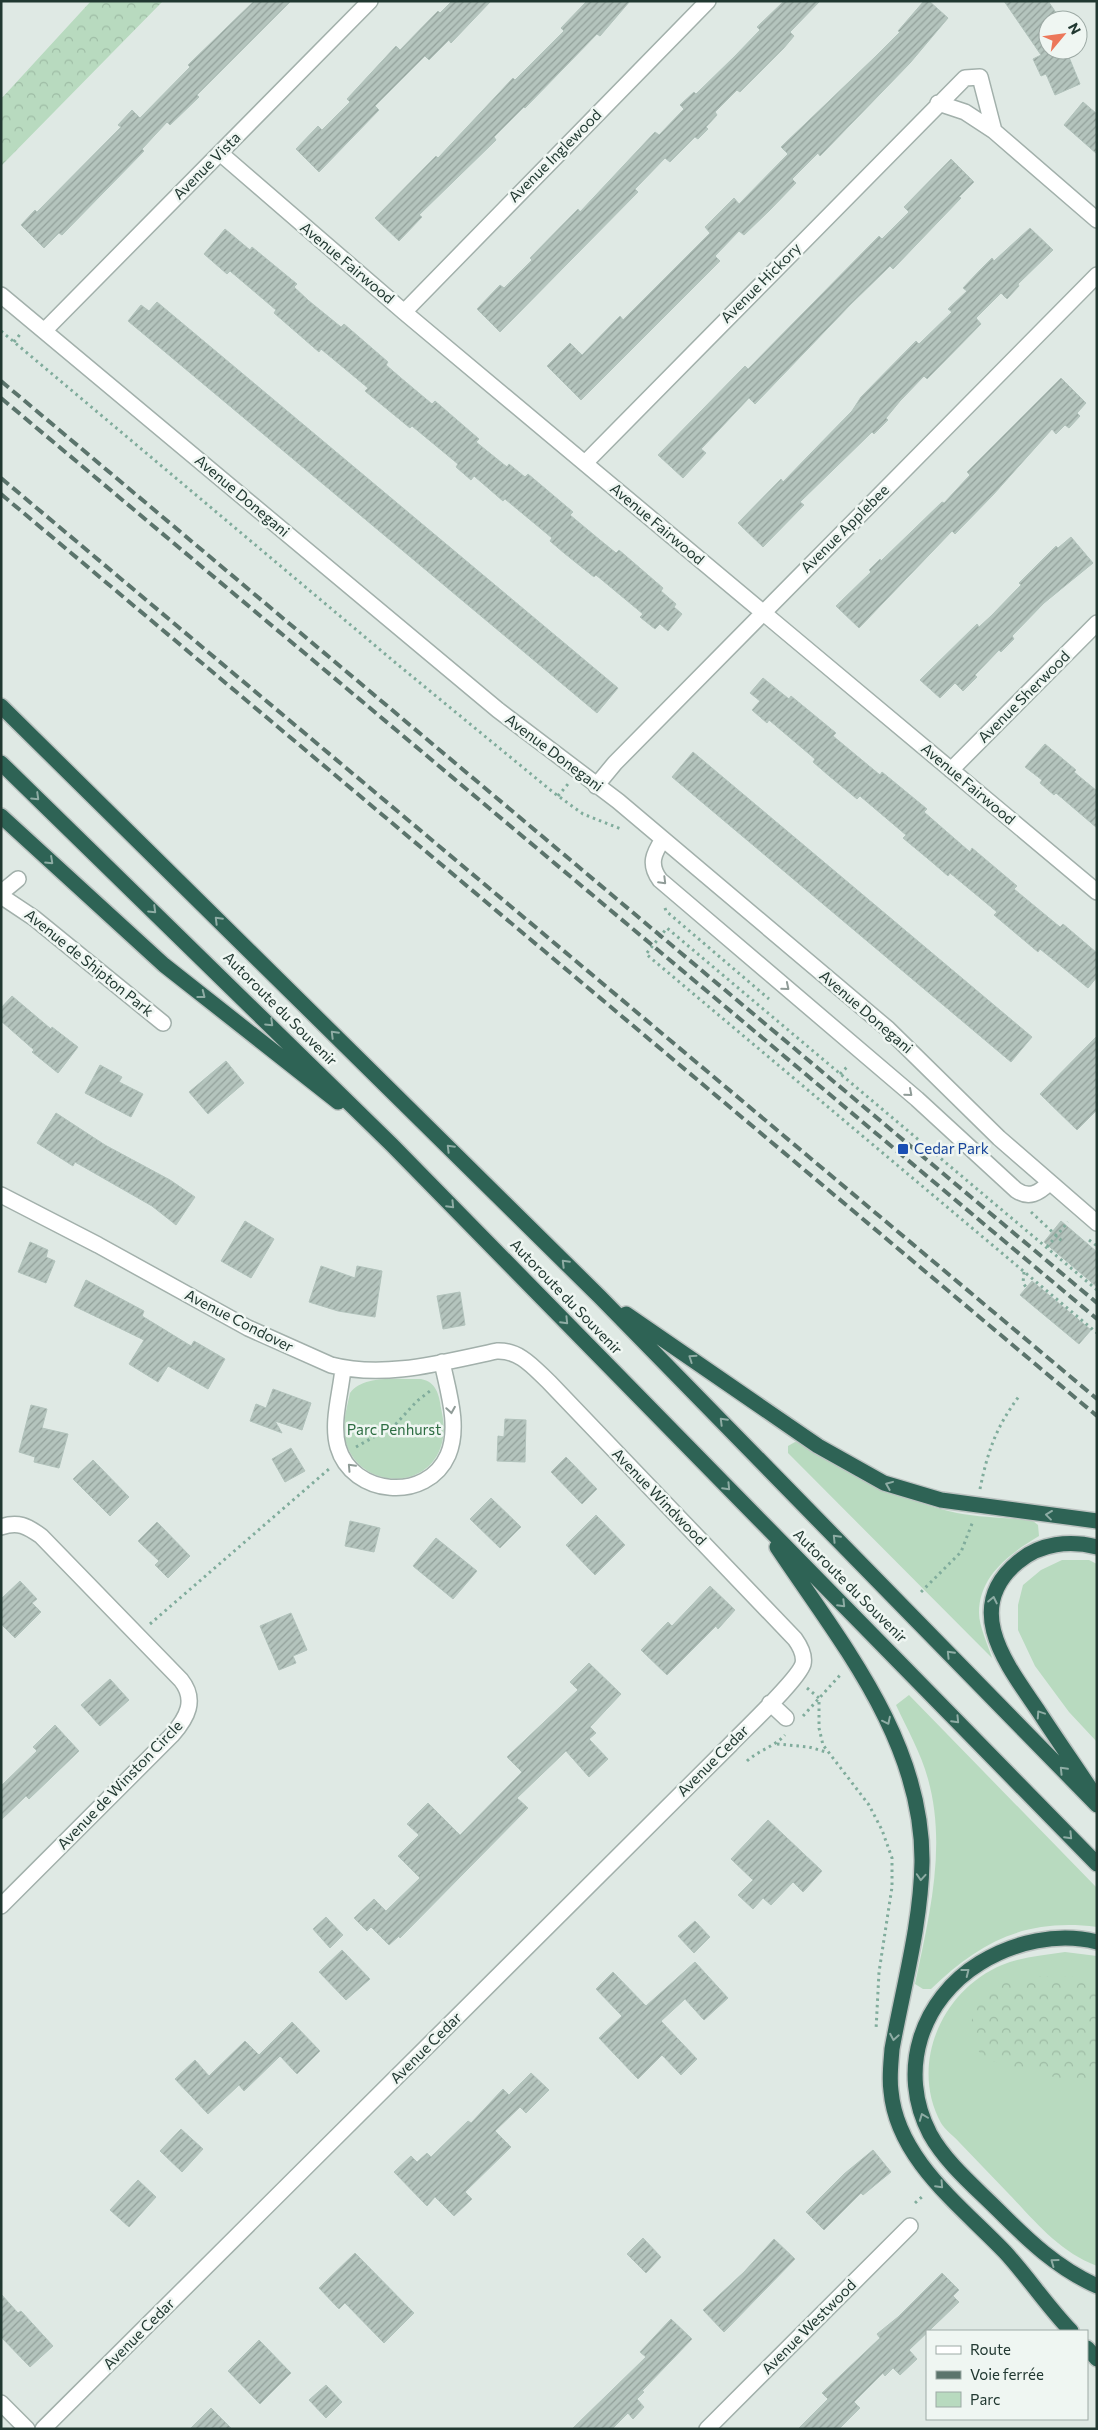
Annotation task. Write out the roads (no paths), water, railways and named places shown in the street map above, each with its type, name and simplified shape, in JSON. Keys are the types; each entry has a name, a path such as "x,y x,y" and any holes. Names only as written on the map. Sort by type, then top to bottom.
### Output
{"highway":[{"name":"Autoroute du Souvenir","path":"1,706 600,1297 1097,1805"},
{"name":"Autoroute du Souvenir","path":"1,763 392,1145 1097,1864"},
{"path":"1,816 164,965 392,1145"},
{"path":"600,1297 818,1446 884,1483 941,1500 1097,1521"},
{"path":"759,1519 872,1694 898,1743 914,1790 921,1841 921,1884 892,2049 890,2072 890,2090 900,2126 924,2167 1006,2254 1070,2330"},
{"path":"1097,1548 1078,1544 1059,1544 1023,1557 1012,1566 996,1589 991,1614 996,1641 1008,1666 1097,1798"},
{"path":"1097,1942 1070,1938 1036,1942 1001,1952 969,1969 944,1993 934,2007 920,2037 915,2068 918,2103 931,2134 939,2147 992,2204 1043,2254 1064,2269 1097,2286"},
{"path":"1088,2349 1097,2359"}],"street":[{"name":"Avenue Vista","path":"44,331 370,1"},
{"name":"Avenue Inglewood","path":"404,312 708,1"},
{"name":"Avenue Hickory","path":"585,463 964,78 980,77 994,131"},
{"path":"938,103 965,112 994,131 1097,220"},
{"name":"Avenue Fairwood","path":"220,153 404,312 1097,892"},
{"name":"Avenue Applebee","path":"596,786 614,763 1097,275"},
{"name":"Avenue Donegani","path":"1,295 498,710 663,839 888,1029 1049,1183 1097,1224"},
{"name":"Avenue Sherwood","path":"951,770 1097,623"},
{"path":"663,839 654,854 653,862 654,872 660,880 908,1091 1016,1190 1025,1195 1034,1194 1049,1183"},
{"path":"6,897 18,879"},
{"name":"Avenue de Shipton Park","path":"6,897 163,1023"},
{"name":"Avenue Condover","path":"1,1195 98,1245 248,1328 318,1360 344,1368 383,1369 442,1362 497,1351"},
{"name":"Avenue Windwood","path":"497,1351 509,1352 521,1357 549,1382 795,1639 803,1654 803,1662"},
{"path":"344,1368 336,1430 338,1449 342,1458 356,1473 372,1484 379,1487 406,1488 421,1483 433,1474 442,1465 451,1446 453,1428 442,1362"},
{"name":"Avenue de Winston Circle","path":"1,1528 18,1524 31,1529 41,1536 172,1670 185,1685 189,1706 183,1722 172,1735 1,1906"},
{"name":"Avenue Cedar","path":"43,2429 770,1703 794,1678 803,1662"},
{"path":"770,1703 786,1718"},
{"name":"Avenue Westwood","path":"707,2429 910,2226"},
{"path":"1,2403 27,2429"}],"railway":[{"path":"1,381 1097,1303"},
{"path":"1,398 1097,1319"},
{"path":"1,478 1097,1399"},
{"path":"1,494 1097,1416"}],"place":[{"name":"Cedar Park","path":"903,1149"}],"park label":[{"name":"Parc Penhurst","path":"394,1430"}]}
